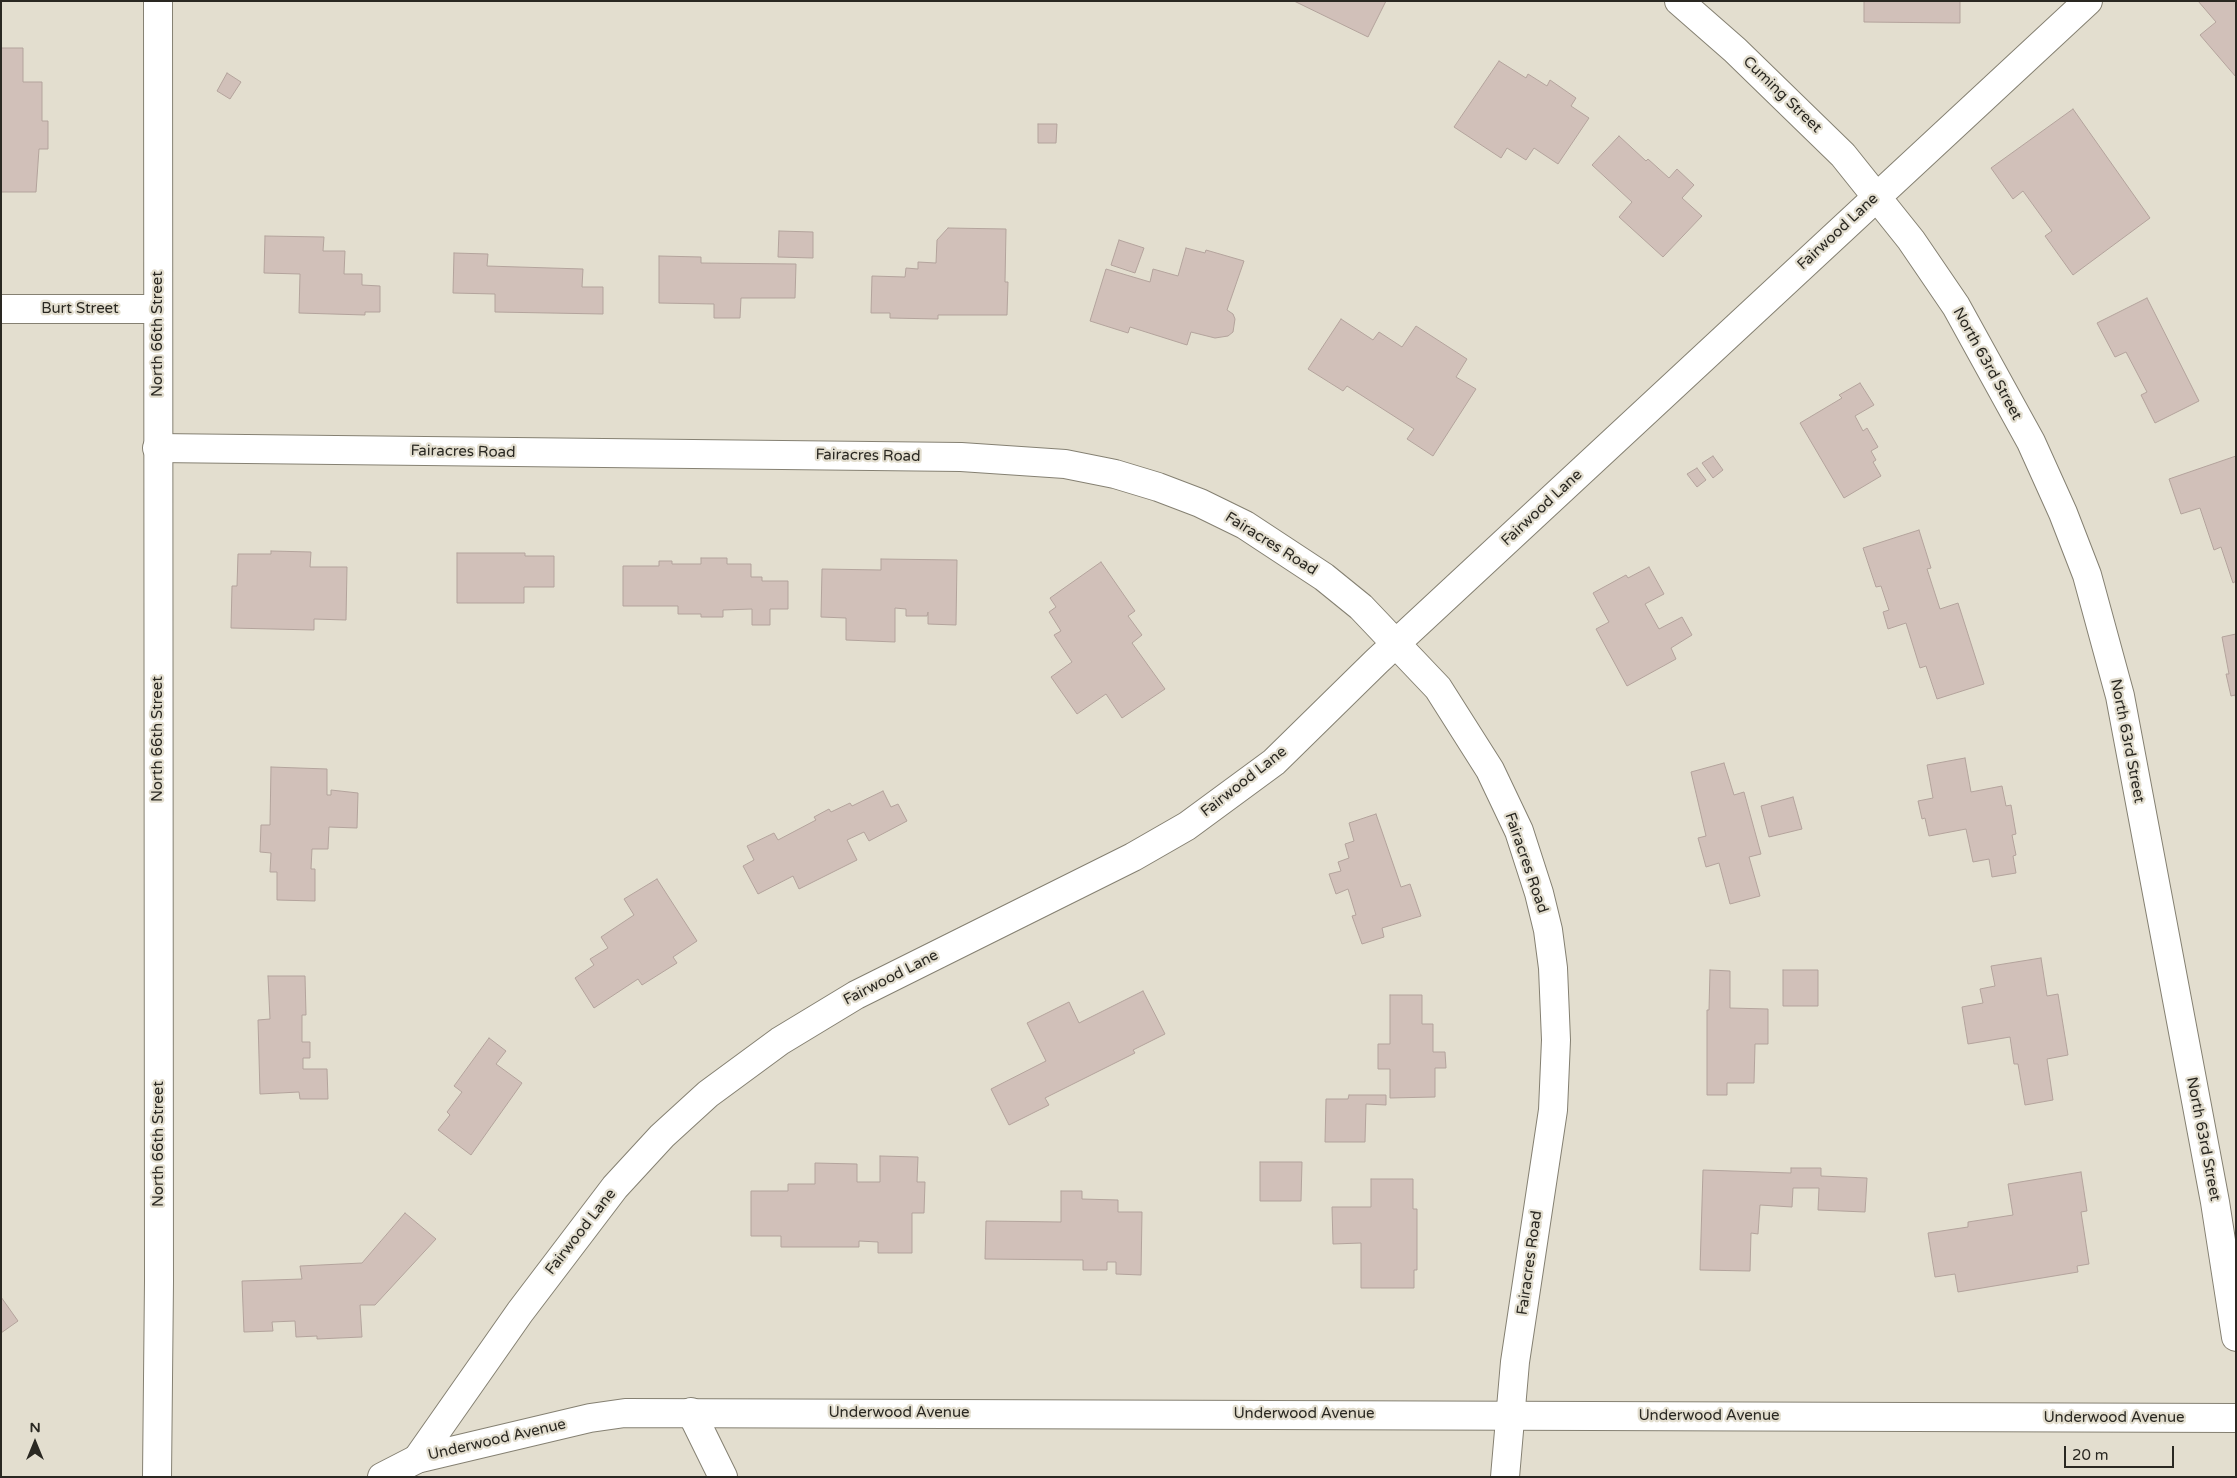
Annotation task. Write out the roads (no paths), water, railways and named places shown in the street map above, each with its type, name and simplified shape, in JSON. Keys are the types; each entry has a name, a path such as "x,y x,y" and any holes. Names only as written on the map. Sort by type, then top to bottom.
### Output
{"street":[{"name":"North 66th Street","path":"157,1477 159,1246 158,1"},
{"name":"Cuming Street","path":"1679,1 1735,50 1843,155 1876,197"},
{"name":"Fairwood Lane","path":"417,1459 520,1312 615,1187 662,1136 708,1094 780,1041 856,995 1132,857 1187,826 1274,762 1397,643 2088,1"},
{"name":"North 63rd Street","path":"1876,197 1911,240 1960,315 2031,442 2063,513 2087,575 2120,696 2215,1202 2236,1337"},
{"name":"Burt Street","path":"1,309 158,309"},
{"name":"Fairacres Road","path":"157,448 961,457 1065,464 1115,474 1158,487 1200,503 1245,525 1324,576 1361,607 1438,688 1490,770 1519,831 1539,892 1548,930 1556,1040 1552,1110 1515,1362 1505,1477"},
{"path":"690,1412 723,1477"},
{"name":"Underwood Avenue","path":"382,1477 417,1459 590,1418 625,1413 2236,1418"}]}
